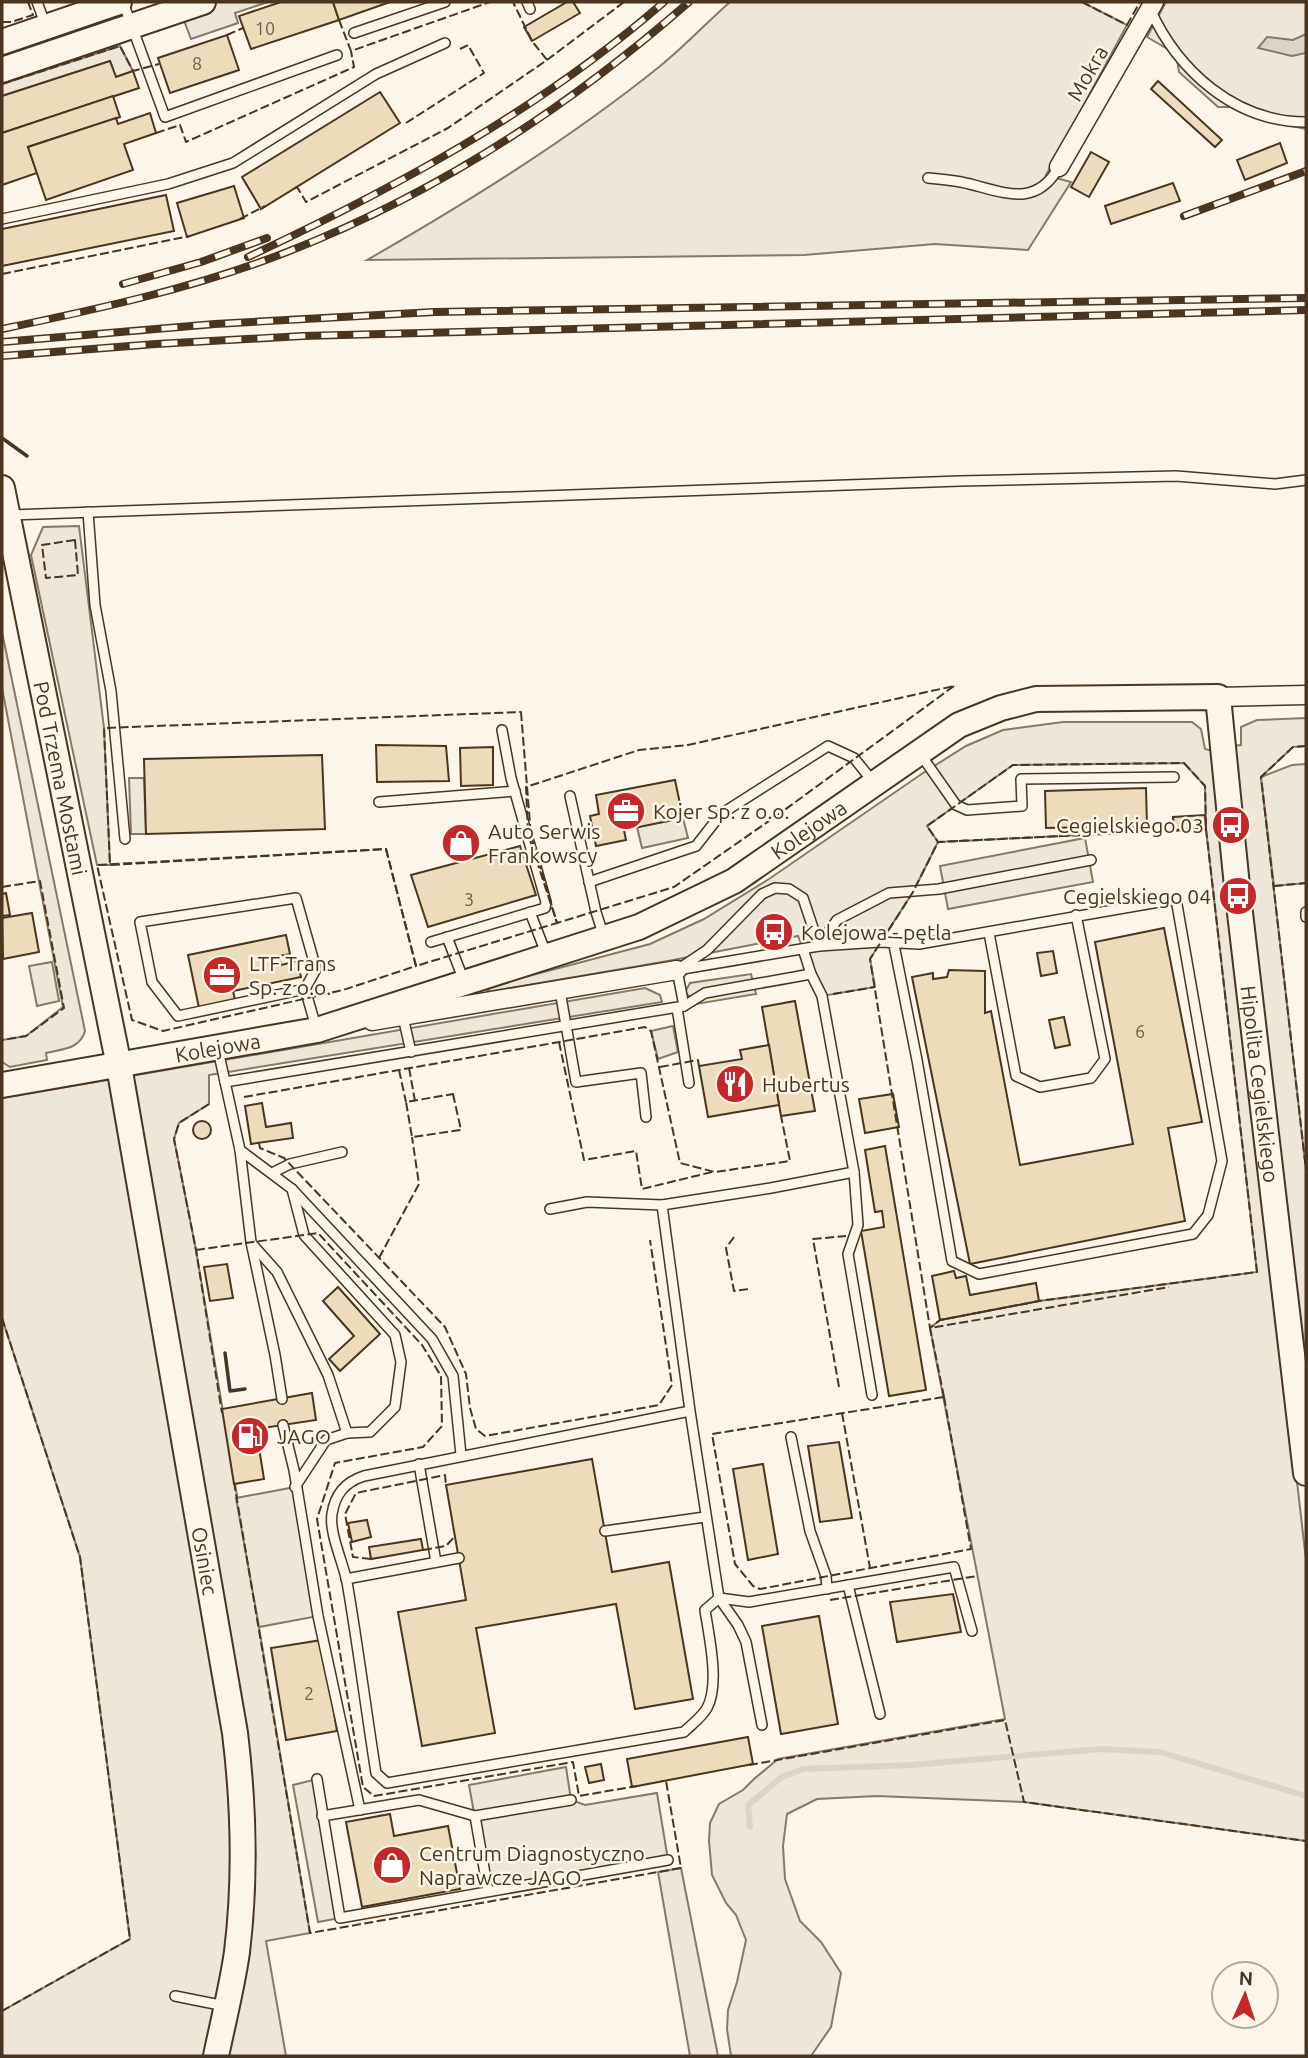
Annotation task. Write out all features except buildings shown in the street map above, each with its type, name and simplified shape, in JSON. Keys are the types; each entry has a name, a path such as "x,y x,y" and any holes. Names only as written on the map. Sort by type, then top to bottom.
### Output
{"street":[{"path":"2,42 121,2"},
{"path":"2,70 203,2"},
{"name":"Mokra","path":"1059,167 1152,5"},
{"name":"Pod Trzema Mostami","path":"2,488 119,1066"},
{"name":"Kolejowa","path":"317,1030 547,958 654,921 734,881 959,725 1001,708 1036,699 1306,695"},
{"name":"Hipolita Cegielskiego","path":"1218,697 1238,896 1306,1473"},
{"name":"Kolejowa","path":"2,1085 677,970"},
{"name":"Osiniec","path":"119,1066 233,1720 242,1788 244,1869 236,1954 216,2056"}],"lane":[{"path":"37,2 56,51"},
{"path":"121,2 165,117 337,55"},
{"path":"354,33 445,2"},
{"path":"1152,5 1159,29 1184,65 1224,99 1265,116 1306,122"},
{"path":"2,219 168,184 233,163 376,74 445,43"},
{"path":"928,178 1029,194 1043,188 1059,167"},
{"path":"7,515 960,481 1176,476 1275,484 1306,480"},
{"path":"88,512 95,605 111,691 125,839"},
{"path":"431,942 545,908 546,902 514,791 502,730"},
{"path":"589,882 696,846 721,814 828,746 854,758 876,784"},
{"path":"920,754 956,805 967,810 1022,806 1021,779 1174,777"},
{"path":"379,802 514,791"},
{"path":"570,796 604,939"},
{"path":"819,946 837,920 889,893 939,889 1091,860"},
{"name":"Kolejowa","path":"775,888 789,889 803,898 819,946 677,970 708,950 762,894 775,888"},
{"path":"305,989 178,1016 152,982 140,922 296,898 316,969 305,989 317,1030"},
{"path":"819,946 880,942 894,945 919,944 1176,899 1222,1161 1208,1215 1193,1234 979,1274 952,1261 918,1060 894,945"},
{"path":"530,912 547,958"},
{"path":"1306,912 1306,917"},
{"path":"989,933 1016,1076 1040,1087 1091,1078 1105,1059 1076,915"},
{"path":"447,937 464,983"},
{"path":"803,949 822,996 854,1172 858,1225 848,1254 872,1395"},
{"path":"677,970 689,1083"},
{"path":"225,1082 680,1007 705,993 811,974"},
{"path":"560,991 576,1082 641,1073 646,1117"},
{"path":"403,1017 411,1052"},
{"path":"218,1048 240,1150 251,1242 282,1399"},
{"path":"240,1150 292,1189 432,1339 453,1376 461,1455"},
{"path":"272,1174 290,1164 342,1152"},
{"path":"550,1209 587,1202 662,1205 854,1172"},
{"path":"292,1189 304,1235 395,1335 401,1362 395,1407 370,1432 347,1433 326,1440 295,1487"},
{"path":"662,1205 705,1517 719,1598 746,1642 762,1725"},
{"path":"251,1242 277,1272 328,1375 347,1433"},
{"path":"690,1410 364,1476 352,1480 342,1488 335,1500 331,1521 346,1579 376,1773 387,1783 684,1732 706,1709 712,1690 705,1610 719,1598 749,1602 954,1567 972,1630"},
{"path":"283,1425 318,1616 360,1810"},
{"path":"791,1437 810,1531 826,1576 827,1588"},
{"path":"419,1464 436,1562"},
{"path":"604,1531 705,1517"},
{"path":"346,1579 459,1558"},
{"path":"848,1585 880,1714"},
{"path":"317,1779 340,1919 668,1860"},
{"path":"322,1816 419,1800 475,1816 571,1800"},
{"path":"475,1816 488,1891"},
{"path":"176,1996 226,2006"}],"shaded area":[{"path":"203,2 268,2 235,13 238,23 191,39 180,10"},
{"path":"730,2 1082,2 1127,25 1046,175 1071,182 1028,250 935,244 804,255 367,260 480,193 589,120 668,59"},
{"path":"1166,2 1306,2 1306,129 1282,124 1244,107 1218,107 1179,72 1176,54 1147,37"},
{"path":"1306,34 1306,53 1292,56 1258,48 1267,37 1293,40"},
{"path":"120,46 133,71 116,77 110,61 2,96 2,84"},
{"path":"79,526 104,728 110,865 97,865 31,555 43,527"},
{"path":"2,632 85,1031 75,1045 46,1053 47,1060 10,1067 2,1062 2,1040 26,1036 63,1007 2,688"},
{"path":"1306,718 1306,746 1293,747 1261,777 1306,1170 1306,1398 1240,827 1245,826 1244,818 1239,818 1232,746 1241,745 1241,727 1257,720"},
{"path":"1063,722 1192,722 1201,729 1205,749 1213,751 1229,889 1224,890 1225,898 1230,898 1306,1560 1306,1841 1024,1802 877,1796 817,1799 787,1814 783,1846 785,1879 800,1921 821,1942 841,1973 831,2027 811,2056 731,2056 727,2029 728,2010 746,1940 736,1915 726,1903 712,1875 710,1823 719,1804 743,1790 778,1759 1005,1719 930,1328 940,1320 1039,1301 1257,1272 1206,829 1205,786 1184,763 1013,765 927,826 938,842 913,892 870,959 875,987 822,996 798,936 487,992 491,986 650,944 704,919 769,879 966,746 1003,730"},
{"path":"1306,764 1306,883 1274,886 1261,777 1292,765"},
{"path":"129,778 144,778 146,834 131,834"},
{"path":"683,818 688,838 642,848 637,827"},
{"path":"1085,838 1093,882 948,909 940,866"},
{"path":"52,962 59,1001 37,1006 29,966"},
{"path":"751,974 756,994 696,1004 685,992 690,983"},
{"path":"645,988 660,995 662,1002 209,1075 209,1104 179,1123 174,1139 196,1250 310,1933 266,1941 286,2056 2,2056 2,2011 130,1939 80,1557 2,1318 2,1098"},
{"path":"673,1026 678,1052 658,1059 651,1031"},
{"path":"295,1487 318,1616 259,1627 236,1498"},
{"path":"566,1767 571,1800 585,1805 657,1793 668,1860 488,1891 469,1785"},
{"path":"317,1779 340,1918 318,1922 293,1785"},
{"path":"681,1868 718,2056 690,2056 658,1872"}],"waterway":[{"path":"750,1827 748,1805 782,1777 803,1769 912,1765 1101,1749 1160,1752 1306,1796"}],"railway":[{"path":"248,257 358,203 465,144 567,78 664,2"},
{"path":"2,329 182,287 252,265 342,229 396,203 499,145 597,77 689,2"},
{"path":"1184,216 1306,171"},
{"path":"123,284 201,262 267,238"},
{"path":"2,342 215,324 434,312 1306,298"},
{"path":"2,356 303,336 1306,310"}],"fence":[{"path":"2,22 33,15 28,2"},
{"path":"339,20 351,51 490,2"},
{"path":"295,188 297,187 306,202 448,128 547,60 532,41 513,2"},
{"path":"547,60 624,2"},
{"path":"1082,2 1127,25 1140,2"},
{"path":"227,35 243,28"},
{"path":"406,123 484,73 468,45 460,49"},
{"path":"2,84 120,46 133,71 159,64"},
{"path":"156,133 180,125 186,142 354,67 351,51"},
{"path":"240,219 265,206"},
{"path":"2,274 190,236"},
{"path":"75,540 78,575 46,578 42,545 75,540"},
{"path":"954,686 674,887 557,923 528,834 526,787 639,750 688,745 954,686"},
{"path":"521,712 531,836 557,923 416,966 386,849 110,865 104,728 521,712"},
{"path":"1306,746 1293,747 1261,777 1306,1170"},
{"path":"1184,763 1205,786 1206,829 938,842 927,826 1013,765 1184,763"},
{"path":"1206,829 1257,1272 1039,1301 940,1320 930,1328 870,959 913,892 938,842 1206,829"},
{"path":"386,849 416,966 343,990 163,1031 132,1020 97,865 386,849"},
{"path":"2,887 40,881 64,1008 26,1036 2,1040"},
{"path":"1274,886 1306,883"},
{"path":"833,994 875,987"},
{"path":"244,1097 645,1027 651,1031 680,1163 715,1172 790,1161 781,1116"},
{"path":"559,1042 584,1160 636,1151 642,1189 712,1172"},
{"path":"660,1067 698,1060 699,1066"},
{"path":"409,1068 415,1101"},
{"path":"399,1070 406,1102"},
{"path":"453,1094 461,1130 412,1137 406,1102 453,1094"},
{"path":"209,1104 179,1123 174,1139 196,1250 222,1413"},
{"path":"379,1258 419,1184 412,1137"},
{"path":"259,1143 260,1148 284,1158 445,1327 466,1374 470,1408 476,1429 485,1436 659,1405 672,1385 650,1240"},
{"path":"196,1250 318,1233 422,1345 441,1376 442,1426 423,1447 335,1463 317,1519 363,1787 374,1796 573,1762 579,1796 637,1786"},
{"path":"839,1387 813,1239 846,1236"},
{"path":"734,1237 726,1248 734,1291 749,1289"},
{"path":"944,1397 930,1328 1169,1287"},
{"path":"2,1318 80,1557 130,1939 2,2011"},
{"path":"944,1397 971,1549 760,1589 753,1586 735,1564 712,1434 944,1397"},
{"path":"842,1413 870,1568"},
{"path":"371,1559 353,1557 345,1514 356,1493 445,1475 446,1485"},
{"path":"234,1482 310,1933 681,1868 666,1781 661,1781"},
{"path":"423,1550 446,1546 455,1536"},
{"path":"830,1600 977,1576"},
{"path":"749,1765 1005,1720 1024,1802 1306,1841"}],"wall":[{"path":"2,438 27,456"},
{"path":"225,1353 230,1391 245,1389"}],"place":[{"name":"Kojer Sp. z o.o.","path":"626,811"},
{"name":"Cegielskiego 03","path":"1231,825"},
{"name":"Auto Serwis Frankowscy","path":"461,843"},
{"name":"Cegielskiego 04","path":"1238,896"},
{"name":"Kolejowa - pętla","path":"774,932"},
{"name":"LTF Trans Sp. z o.o.","path":"222,975"},
{"name":"Hubertus","path":"735,1084"},
{"name":"JAGO","path":"250,1436"},
{"name":"Centrum Diagnostyczno Naprawcze JAGO","path":"392,1865"}]}
